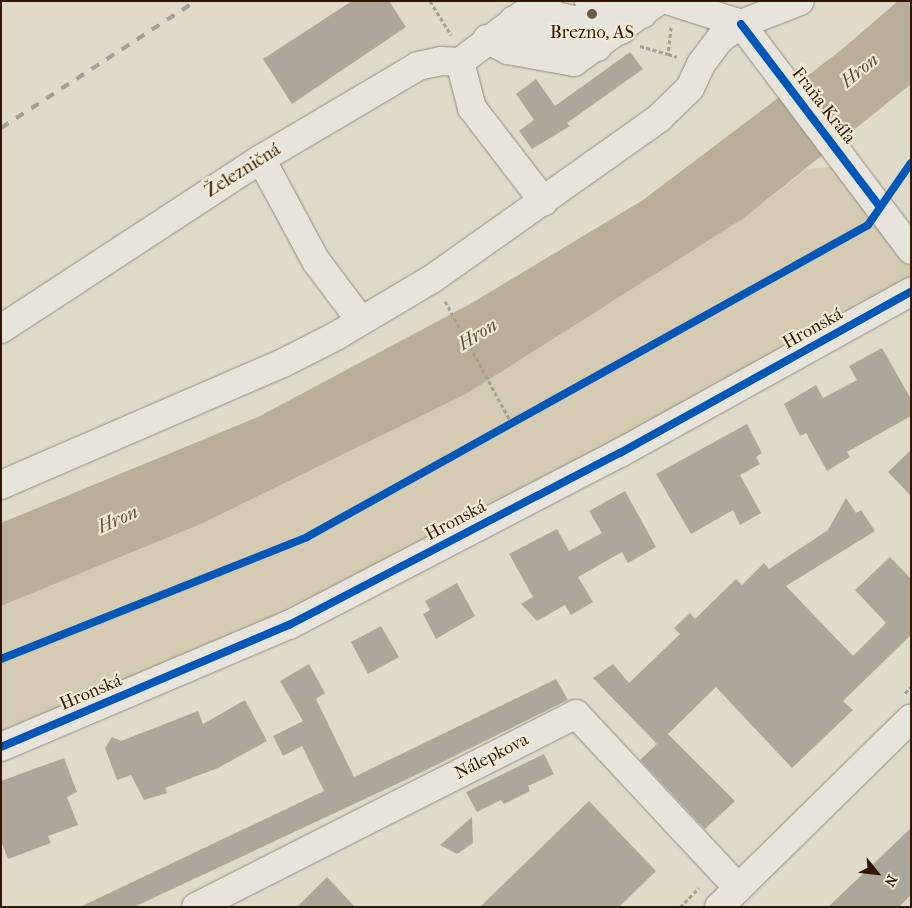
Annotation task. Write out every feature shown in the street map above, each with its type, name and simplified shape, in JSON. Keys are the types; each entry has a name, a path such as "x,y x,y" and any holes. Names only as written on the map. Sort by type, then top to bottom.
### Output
{"street":[{"path":"589,1 641,15"},
{"path":"670,1 741,24"},
{"path":"741,24 757,1"},
{"path":"1,485 283,363 361,321 432,279 544,202 681,98 701,64 720,39 741,24 800,1"},
{"path":"544,202 472,108 460,62 487,39 541,2 555,16 641,15"},
{"path":"487,39 508,50 574,62 598,47 641,15"},
{"path":"514,20 532,33 598,47"},
{"name":"Fraňa Kráľa","path":"741,24 850,165 911,250"},
{"name":"Železničná","path":"1,329 261,159 418,66 460,62"},
{"path":"261,159 316,261 361,321"},
{"name":"Hronská","path":"1,747 289,625 620,453 911,292"},
{"name":"Nálepkova","path":"196,907 576,714 738,888"},
{"path":"719,907 911,718"}],"path":[{"path":"431,2 452,35 458,31"},
{"path":"442,296 512,424"},
{"path":"503,428 520,419"}],"shaded area":[{"path":"850,165 911,250 911,292 620,453 1,747 1,606 203,523 466,394 744,218 807,169"}],"water":[{"name":"Hron","path":"898,1 911,1 911,84 744,218 466,394 203,523 1,606 1,523 258,417 470,304 643,200 840,51"}],"building":[{"path":"352,1 389,1 406,27 292,104 263,59"},
{"path":"630,52 643,69 567,123 570,126 532,149 519,131 534,120 516,94 536,79 555,106"},
{"path":"882,348 911,399 911,416 847,452 850,457 827,471 806,433 800,436 784,404 816,385 823,398 857,380 849,366"},
{"path":"747,424 762,453 756,457 760,464 740,475 761,513 740,525 733,510 691,534 656,474"},
{"path":"911,450 911,496 888,472"},
{"path":"625,491 656,547 628,563 622,552 578,577 593,602 571,615 565,605 537,621 521,604 533,597 509,554 557,529 569,551 602,533 589,511"},
{"path":"846,498 856,513 861,510 875,531 786,586 853,656 886,623 855,590 890,557 911,579 911,635 843,701 853,710 792,768 716,687 668,734 735,801 705,829 640,760 657,744 593,678 613,664 629,683 680,634 674,628 690,613 695,619 736,579 742,585 764,563 769,569 828,530"},
{"path":"457,583 475,616 436,639 423,614 430,610 425,601"},
{"path":"381,626 399,657 368,674 351,642"},
{"path":"309,664 325,693 316,699 354,777 556,679 568,700 416,775 134,907 80,907 324,791 302,746 283,756 273,736 303,721 280,681"},
{"path":"245,700 267,741 218,768 165,788 167,793 144,800 131,775 117,780 105,748 112,737 121,741 198,711 203,724"},
{"path":"544,754 554,774 528,786 530,791 504,804 501,800 477,812 466,792"},
{"path":"64,758 77,792 67,797 78,825 48,836 51,843 8,859 1,841 1,781"},
{"path":"589,801 656,871 619,907 480,907"},
{"path":"472,817 473,843 457,854 440,845"},
{"path":"911,828 911,895 899,907 828,907"},
{"path":"327,877 355,907 297,907"}],"railway":[{"path":"1,128 196,1"}],"cycle path":[{"path":"741,24 880,207"},
{"path":"1,659 307,537 868,225 911,163"},
{"path":"1,747 289,625 620,453 911,292"}],"place":[{"name":"Brezno, AS","path":"592,14"}]}
